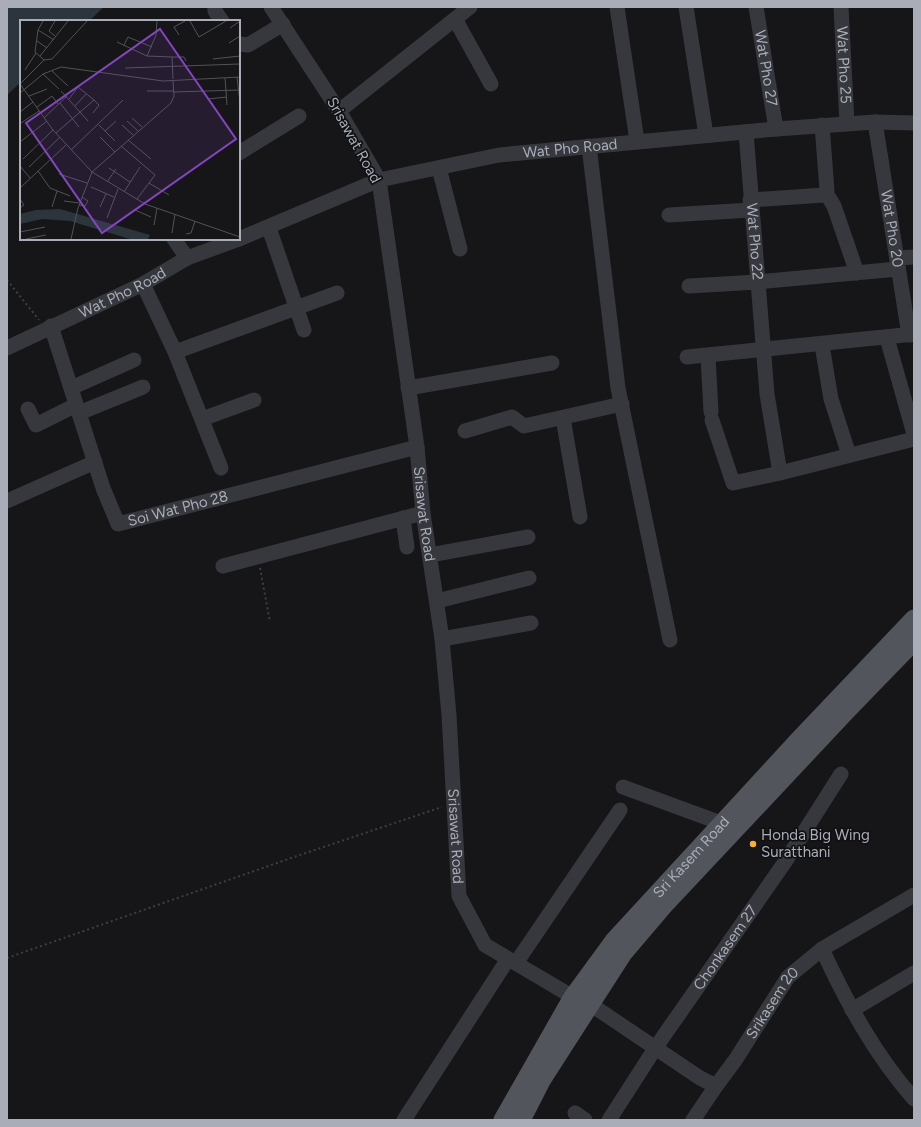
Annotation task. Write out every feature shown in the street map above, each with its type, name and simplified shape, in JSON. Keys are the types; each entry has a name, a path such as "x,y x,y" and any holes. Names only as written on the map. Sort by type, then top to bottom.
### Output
{"main road":[{"name":"Sri Kasem Road","path":"503,1120 581,1000 914,620"},
{"name":"Sri Kasem Road","path":"521,1120 581,1000 614,941 721,823 914,641"}],"street":[{"path":"215,7 215,11 221,20"},
{"name":"Srisawat Road","path":"271,7 339,111 379,180 394,272 408,388 417,447 423,513 442,639 449,715 460,896 485,945 581,1000"},
{"path":"339,111 470,7"},
{"path":"617,7 637,141"},
{"path":"686,7 706,135"},
{"name":"Wat Pho 27","path":"756,7 776,129"},
{"name":"Wat Pho 25","path":"841,7 847,124"},
{"path":"455,19 491,84"},
{"path":"240,44 248,45 283,24"},
{"path":"240,152 299,116"},
{"name":"Wat Pho Road","path":"240,239 269,228 379,180 499,154 822,125 875,122 914,123"},
{"name":"Wat Pho 20","path":"875,122 898,264 912,335"},
{"path":"822,125 826,193 834,206 857,273"},
{"name":"Wat Pho 22","path":"746,132 766,394 780,473"},
{"path":"589,146 622,404 670,640"},
{"path":"439,168 460,249"},
{"path":"669,215 822,196 826,193"},
{"path":"269,228 298,307 304,330"},
{"path":"175,240 187,258"},
{"name":"Wat Pho Road","path":"7,348 142,284 187,258 236,240"},
{"path":"689,286 757,282 857,273 898,264 914,257"},
{"path":"142,284 175,352 221,468"},
{"path":"175,352 337,293"},
{"name":"Soi Wat Pho 28","path":"48,328 71,388 95,462 118,524 417,447"},
{"path":"687,357 763,351 912,335"},
{"path":"887,338 910,401 914,434"},
{"path":"822,345 831,398 849,455"},
{"path":"708,356 712,416 733,483 914,440"},
{"path":"71,388 134,360"},
{"path":"408,388 552,363"},
{"path":"28,409 36,425 143,387"},
{"path":"202,419 254,400"},
{"path":"466,431 512,417 515,418 519,424 524,426 622,404"},
{"path":"563,418 580,517"},
{"path":"7,501 95,462"},
{"path":"223,566 423,513"},
{"path":"403,518 407,546"},
{"path":"430,555 528,537"},
{"path":"436,601 529,578"},
{"path":"442,639 531,623"},
{"name":"Chonkasem 27","path":"609,1120 656,1047 785,862 841,774"},
{"path":"623,787 721,823"},
{"path":"404,1120 512,961 620,810"},
{"name":"Srikasem 20","path":"693,1120 736,1059 788,977 797,968 822,949 914,895"},
{"path":"822,949 852,1010 878,1054 914,1099"},
{"path":"852,1010 914,973"},
{"path":"581,1000 656,1047 700,1078 716,1086"}],"path":[{"path":"7,280 48,328"},
{"path":"258,556 270,622"},
{"path":"7,958 294,856 454,803"}],"shaded area":[{"path":"10,7 104,7 90,20 20,20 20,83 7,95 7,9"}],"place":[{"name":"Honda Big Wing Suratthani","path":"753,844"}]}
